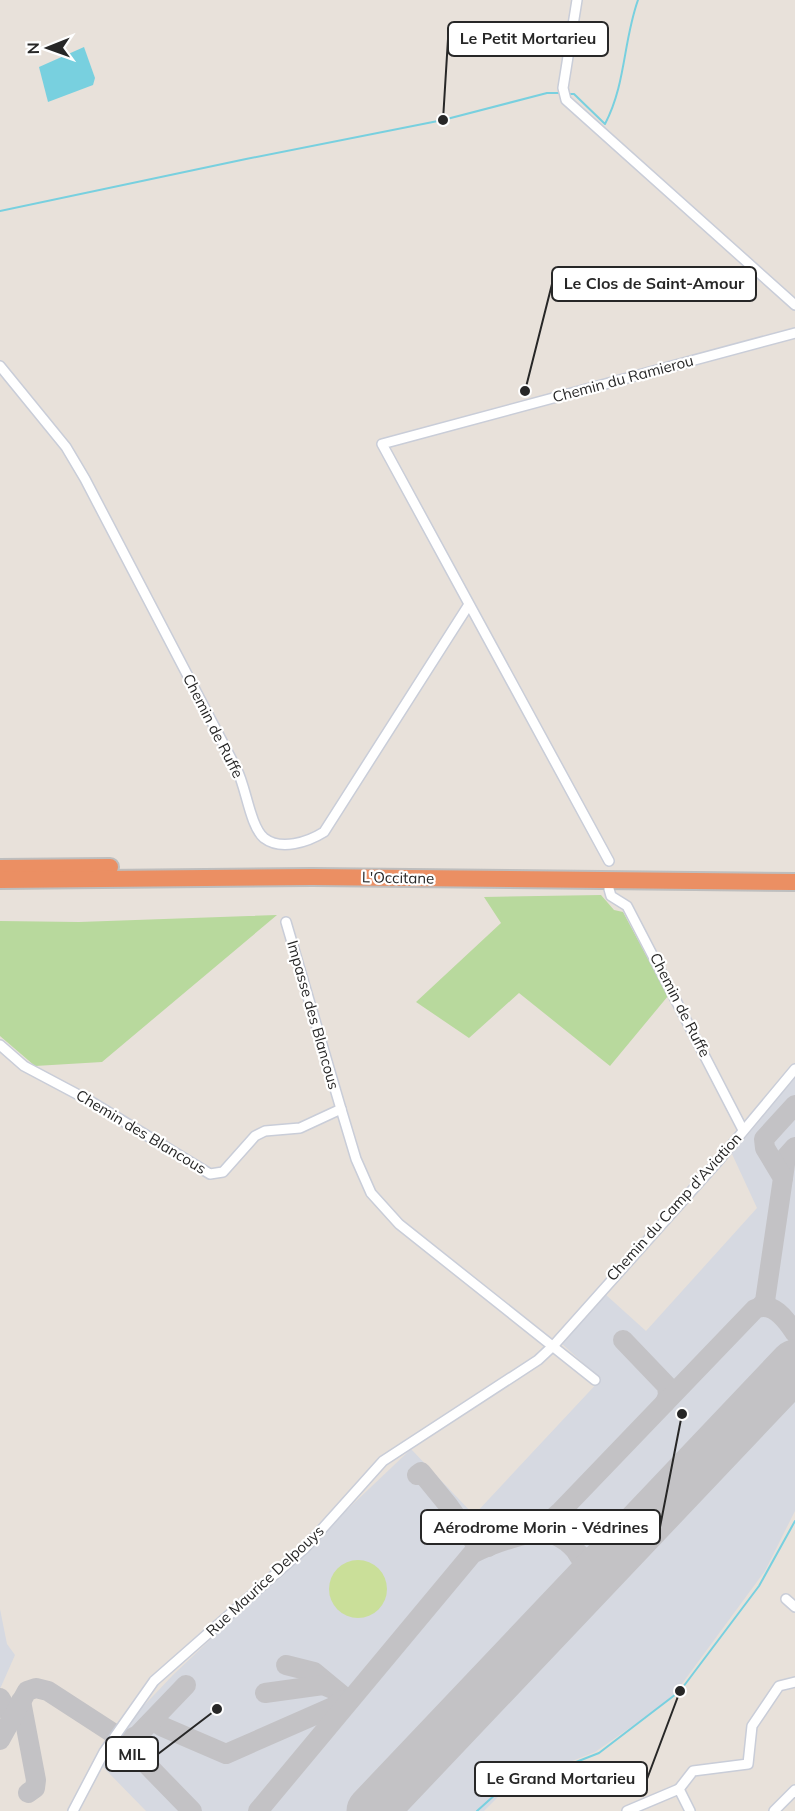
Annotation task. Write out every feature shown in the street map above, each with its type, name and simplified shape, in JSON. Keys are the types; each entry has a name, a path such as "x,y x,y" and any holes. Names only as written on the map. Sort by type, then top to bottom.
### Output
{"highway":[{"name":"L'Occitane","path":"2,875 35,867 324,866 795,871"},
{"name":"L'Occitane","path":"2,875 795,882"}],"street":[{"path":"577,0 563,88 566,100 795,305"},
{"name":"Chemin du Ramierou","path":"468,606 382,444 795,333"},
{"name":"Chemin de Ruffe","path":"0,366 66,447 85,479 239,774 258,830 269,841 277,844 301,843 324,832 468,606"},
{"path":"468,606 609,861"},
{"name":"Chemin de Ruffe","path":"609,889 611,896 627,906 641,931 743,1130"},
{"name":"Impasse des Blancous","path":"286,922 341,1109"},
{"name":"Chemin des Blancous","path":"0,1045 24,1066 90,1101 210,1174 224,1172 255,1136 265,1131 300,1128 341,1109"},
{"name":"Chemin du Camp d'Aviation","path":"554,1345 713,1167 795,1069"},
{"path":"341,1109 356,1159 371,1193 399,1224 554,1345 595,1380"},
{"name":"Rue Maurice Delpouys","path":"74,1811 104,1752 154,1681 305,1548 383,1461 538,1360 554,1345"},
{"path":"786,1599 795,1607"},
{"path":"627,1811 679,1789 693,1771 748,1764 752,1726 779,1686 795,1682"},
{"path":"679,1789 690,1811"},
{"path":"774,1811 795,1790"}],"shaded area":[{"path":"795,1077 795,1511 765,1571 670,1700 595,1752 509,1786 484,1811 146,1811 102,1766 115,1750 133,1717 173,1675 411,1449 474,1515 601,1379 561,1343 605,1294 646,1331 757,1208 732,1154"},
{"path":"0,1609 7,1644 15,1655 0,1689"}],"green space":[{"path":"601,895 614,910 623,912 668,996 610,1066 519,993 469,1038 416,1002 501,923 484,897"},
{"path":"277,915 102,1062 35,1066 0,1036 0,921 79,922"},
{"path":"352,1560 364,1560 379,1568 387,1583 387,1595 379,1610 364,1618 352,1618 337,1610 329,1595 329,1583 337,1568"}],"water":[{"path":"84,47 95,78 93,85 48,102 39,67"}],"waterway":[{"path":"566,94 574,94 605,124 617,94 629,31 638,0"},
{"path":"0,211 443,120 547,93 560,93"},
{"path":"477,1811 497,1793 599,1753 680,1691 759,1586 795,1521"}],"taxiway":[{"path":"761,1306 765,1301 783,1178 765,1148 764,1139 795,1105"},
{"path":"783,1178 786,1157 795,1147"},
{"path":"529,1534 544,1526 561,1511 755,1309 761,1307 773,1309 783,1317 795,1333"},
{"path":"623,1340 667,1386 668,1395 665,1403"},
{"path":"777,1384 795,1362"},
{"path":"417,1475 421,1472 477,1546 488,1547"},
{"path":"258,1811 472,1554 512,1538 534,1533 552,1534 563,1539 585,1558 602,1558 617,1553"},
{"path":"562,1612 587,1580 585,1565 577,1553"},
{"path":"286,1665 314,1672 349,1701"},
{"path":"122,1739 130,1739 138,1735 186,1685"},
{"path":"265,1693 323,1685 335,1690"},
{"path":"0,1740 27,1691 36,1688 48,1691 122,1739 192,1811"},
{"path":"0,1698 12,1718"},
{"path":"161,1726 226,1754 333,1707 343,1700"},
{"path":"21,1701 36,1780 35,1788 28,1793"}],"runway":[{"path":"372,1811 795,1365"}],"place":[{"name":"Le Petit Mortarieu","path":"443,120"},
{"name":"Le Clos de Saint-Amour","path":"525,391"},
{"name":"Aérodrome Morin - Védrines","path":"682,1414"},
{"name":"Le Grand Mortarieu","path":"680,1691"},
{"name":"MIL","path":"217,1709"}]}
